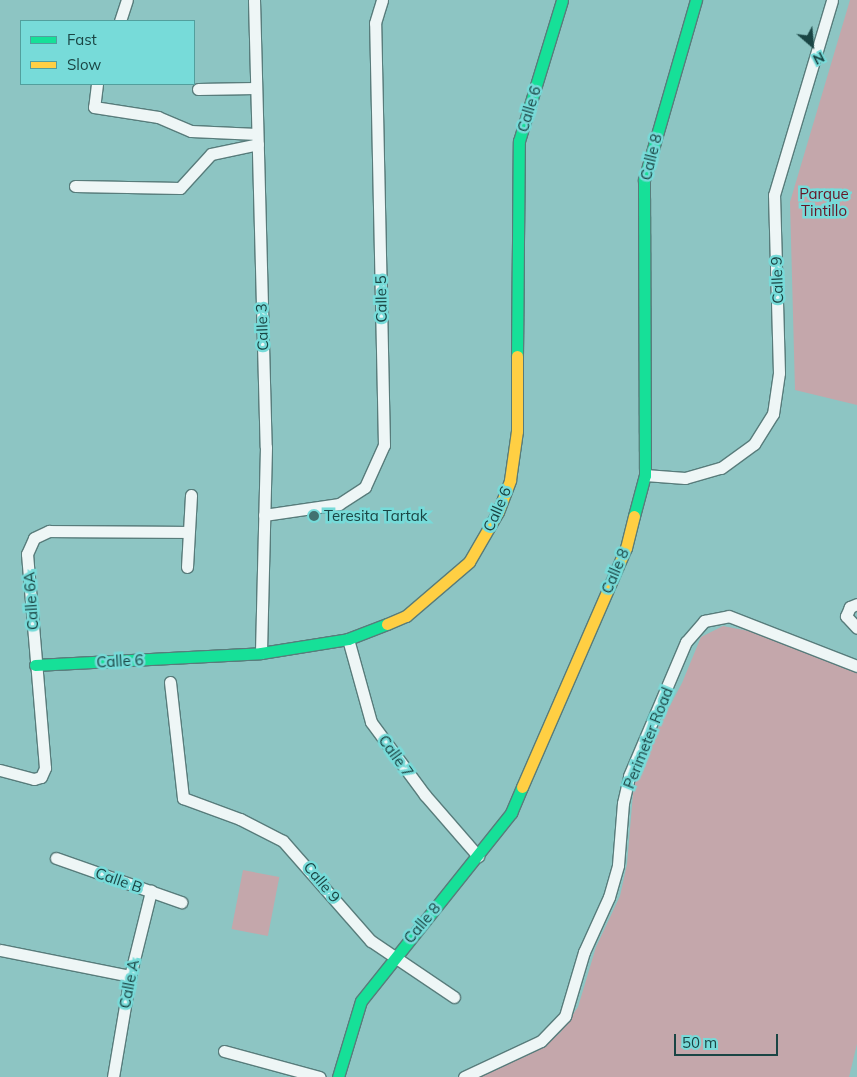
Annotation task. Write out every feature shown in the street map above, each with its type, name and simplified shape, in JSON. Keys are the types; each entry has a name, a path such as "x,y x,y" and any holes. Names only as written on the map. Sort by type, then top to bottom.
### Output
{"street":[{"path":"120,20 127,0"},
{"name":"Calle 3","path":"254,0 264,515 261,653"},
{"name":"Calle 5","path":"264,515 339,504 365,487 384,445 376,23 382,0"},
{"name":"Calle 6","path":"36,665 261,653 348,639 406,616 448,584 481,544 510,480 517,431 515,178 520,141 562,0"},
{"name":"Calle 8","path":"338,1077 361,1002 394,957 478,856 515,804 626,548 645,475 644,180 696,0"},
{"name":"Calle 9","path":"645,475 685,478 721,468 754,444 773,414 779,373 774,195 832,0"},
{"path":"97,85 94,107 158,117 191,131 258,139"},
{"path":"198,89 255,88"},
{"path":"75,186 180,188 210,154 258,139"},
{"path":"187,567 191,495"},
{"name":"Calle 6A","path":"0,770 34,779 44,772 27,554 34,538 49,531 188,532"},
{"path":"857,604 850,607 846,616 857,628"},
{"name":"Perimeter Road","path":"464,1077 541,1041 565,1016 584,952 609,897 618,865 623,803 629,776 686,642 704,621 728,616 857,666"},
{"name":"Calle 7","path":"348,639 371,722 425,795 478,856"},
{"name":"Calle 9","path":"170,682 183,798 240,818 266,830 299,854 370,941 454,997"},
{"name":"Calle B","path":"56,858 181,902"},
{"name":"Calle A","path":"113,1077 130,976 151,891"},
{"path":"0,950 130,976"},
{"path":"224,1051 320,1077"}],"green space":[{"name":"Parque Tintillo","path":"850,0 857,0 857,405 795,390 790,202"},
{"path":"723,626 759,633 857,672 857,1044 849,1077 474,1077 545,1043 560,1033 578,1007 596,947 620,896 627,864 634,782 642,759 682,683 701,637"},
{"path":"243,870 279,877 268,936 232,929"}],"traffic: fast":[{"path":"517,356 519,141 562,0"},
{"path":"634,516 645,475 644,180 696,0"},
{"path":"35,665 261,653 348,639 387,624"},
{"path":"338,1077 361,1001 511,813 522,787"}],"traffic: slow":[{"path":"387,624 406,616 469,562 498,512 510,480 517,431 517,356"},
{"path":"522,787 626,548 634,516"}],"place":[{"name":"Teresita Tartak","path":"314,516"}]}
